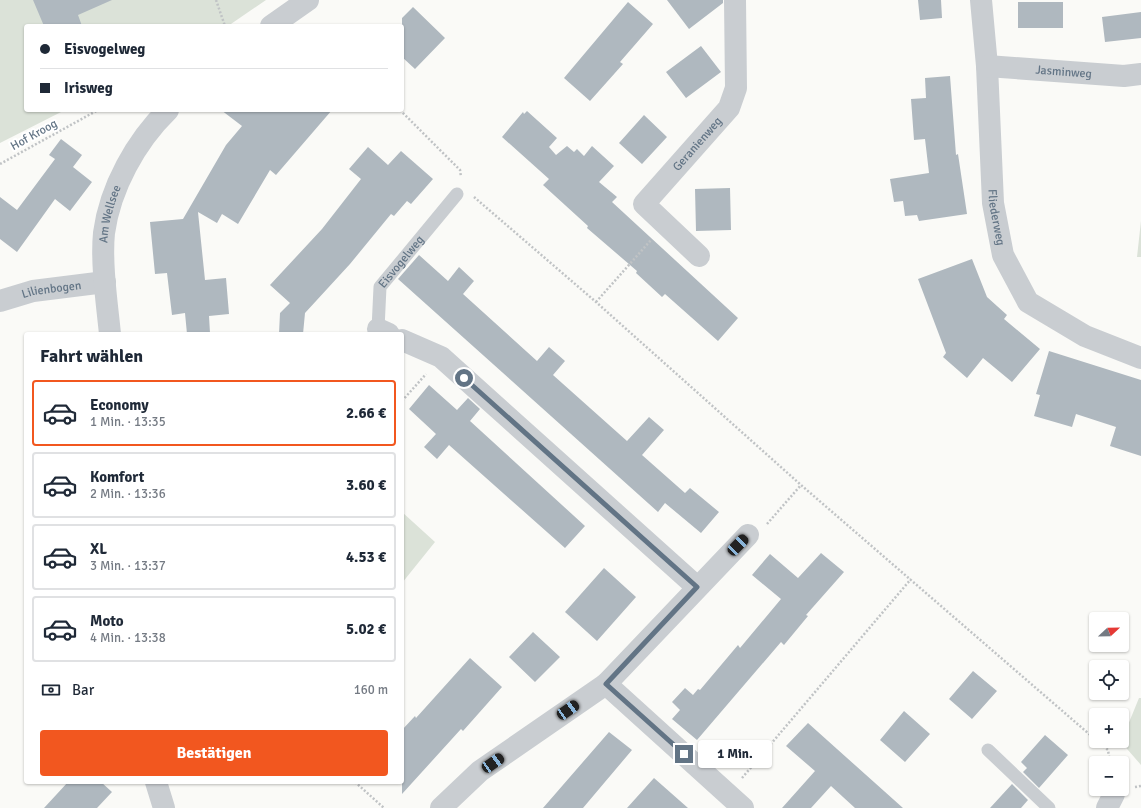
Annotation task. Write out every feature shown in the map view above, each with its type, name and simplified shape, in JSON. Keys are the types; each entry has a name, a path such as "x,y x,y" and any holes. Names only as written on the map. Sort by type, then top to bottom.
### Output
{"street":[{"path":"274,24 308,0"},
{"name":"Geranienweg","path":"699,256 644,204 729,108 736,88 735,0"},
{"name":"Fliederweg","path":"981,0 987,66 992,203 1003,255 1028,302 1085,336 1141,358"},
{"name":"Jasminweg","path":"987,66 1124,76 1141,74"},
{"name":"Am Wellsee","path":"110,332 105,282 104,233 117,183 144,136 166,112"},
{"name":"Lilienbogen","path":"0,301 32,291 105,282"},
{"path":"404,341 441,357 697,587"},
{"path":"441,808 480,771 606,684 748,535"},
{"path":"606,684 736,801"},
{"path":"157,784 164,808"}],"lane":[{"name":"Eisvogelweg","path":"384,332 380,287 463,193"},
{"path":"988,750 1049,808"}],"path":[{"path":"216,0 224,24"},
{"name":"Hof Kroog","path":"0,164 94,112"},
{"path":"402,112 460,170 462,182"},
{"path":"463,193 596,302 801,485 1089,733"},
{"path":"596,302 665,225"},
{"path":"404,399 441,357"},
{"path":"748,535 756,538 801,485"},
{"path":"736,801 911,579"},
{"path":"357,784 384,808"}],"shaded area":[{"path":"0,0 266,0 231,24 24,24 24,112 61,112 0,143"},
{"path":"1141,221 1141,257 1137,257"},
{"path":"404,514 435,542 404,581"},
{"path":"1139,698 1141,698 1141,765 1126,748 1129,748 1129,722"}],"building":[{"path":"33,0 112,0 78,15 81,24 43,24"},
{"path":"667,0 723,0 723,3 689,29"},
{"path":"918,0 941,0 942,18 920,20"},
{"path":"628,2 653,24 620,62 623,64 590,101 564,78"},
{"path":"1018,2 1063,2 1063,28 1018,28"},
{"path":"413,7 445,38 415,69 404,59 404,24 402,24 402,18"},
{"path":"1141,12 1141,38 1105,42 1102,17"},
{"path":"701,46 721,72 686,98 666,72"},
{"path":"950,76 956,155 958,154 967,214 919,221 917,215 905,216 903,201 894,202 890,179 929,173 925,139 914,140 911,99 926,98 925,78"},
{"path":"527,111 557,138 549,147 556,155 567,146 574,152 577,149 584,156 592,146 614,166 599,182 617,197 612,202 738,318 718,341 665,294 662,297 636,273 637,271 587,228 588,226 543,185 549,179 502,137 523,112 524,114"},
{"path":"224,112 330,112 276,175 270,170 238,224 222,214 217,223 198,212 205,280 226,278 229,314 209,316 210,332 187,332 185,313 172,315 167,273 155,274 150,222 183,219 226,145 242,126"},
{"path":"644,115 667,137 642,164 619,143"},
{"path":"61,139 82,155 73,167 92,182 70,211 55,199 17,252 0,239 0,197 17,210 55,159 49,155"},
{"path":"368,147 388,165 401,151 433,179 411,204 407,201 394,216 391,214 350,264 305,313 303,332 279,332 280,313 290,303 270,285 322,229 361,179 349,169"},
{"path":"730,188 731,230 696,231 695,189"},
{"path":"419,255 448,281 459,267 474,281 463,294 537,361 549,347 565,361 553,375 627,441 649,417 664,430 642,455 685,493 690,488 719,512 701,533 665,503 658,512 398,279"},
{"path":"972,259 987,297 1007,315 1004,319 1040,349 1012,382 983,358 967,378 943,357 946,353 918,279"},
{"path":"1049,351 1141,380 1141,456 1110,446 1116,427 1076,414 1072,427 1034,416 1040,395 1036,394"},
{"path":"429,385 457,410 468,398 480,409 470,421 585,526 565,548 449,445 437,459 424,447 436,434 409,409"},
{"path":"821,553 844,572 806,615 808,616 784,645 781,642 697,740 672,719 680,710 672,702 685,688 693,695 698,689 700,690 738,645 740,648 781,599 752,575 770,554 798,578"},
{"path":"604,568 636,597 597,641 565,612"},
{"path":"533,632 560,657 535,682 509,657"},
{"path":"470,658 502,687 463,731 461,729 402,794 402,784 404,784 404,728 415,716 416,718"},
{"path":"973,671 997,691 972,719 949,699"},
{"path":"904,711 930,734 905,762 880,740"},
{"path":"808,723 903,808 855,808 831,786 811,808 782,808 815,771 786,746"},
{"path":"609,732 632,750 583,808 543,808"},
{"path":"1045,735 1068,755 1039,788 1023,772 1027,768 1021,762"},
{"path":"654,778 688,808 627,808"},
{"path":"66,784 103,784 112,792 97,808 44,808"},
{"path":"1012,784 1028,800 1021,808 990,808"}],"route":[{"path":"464,378 697,587 606,684 684,754"}]}
